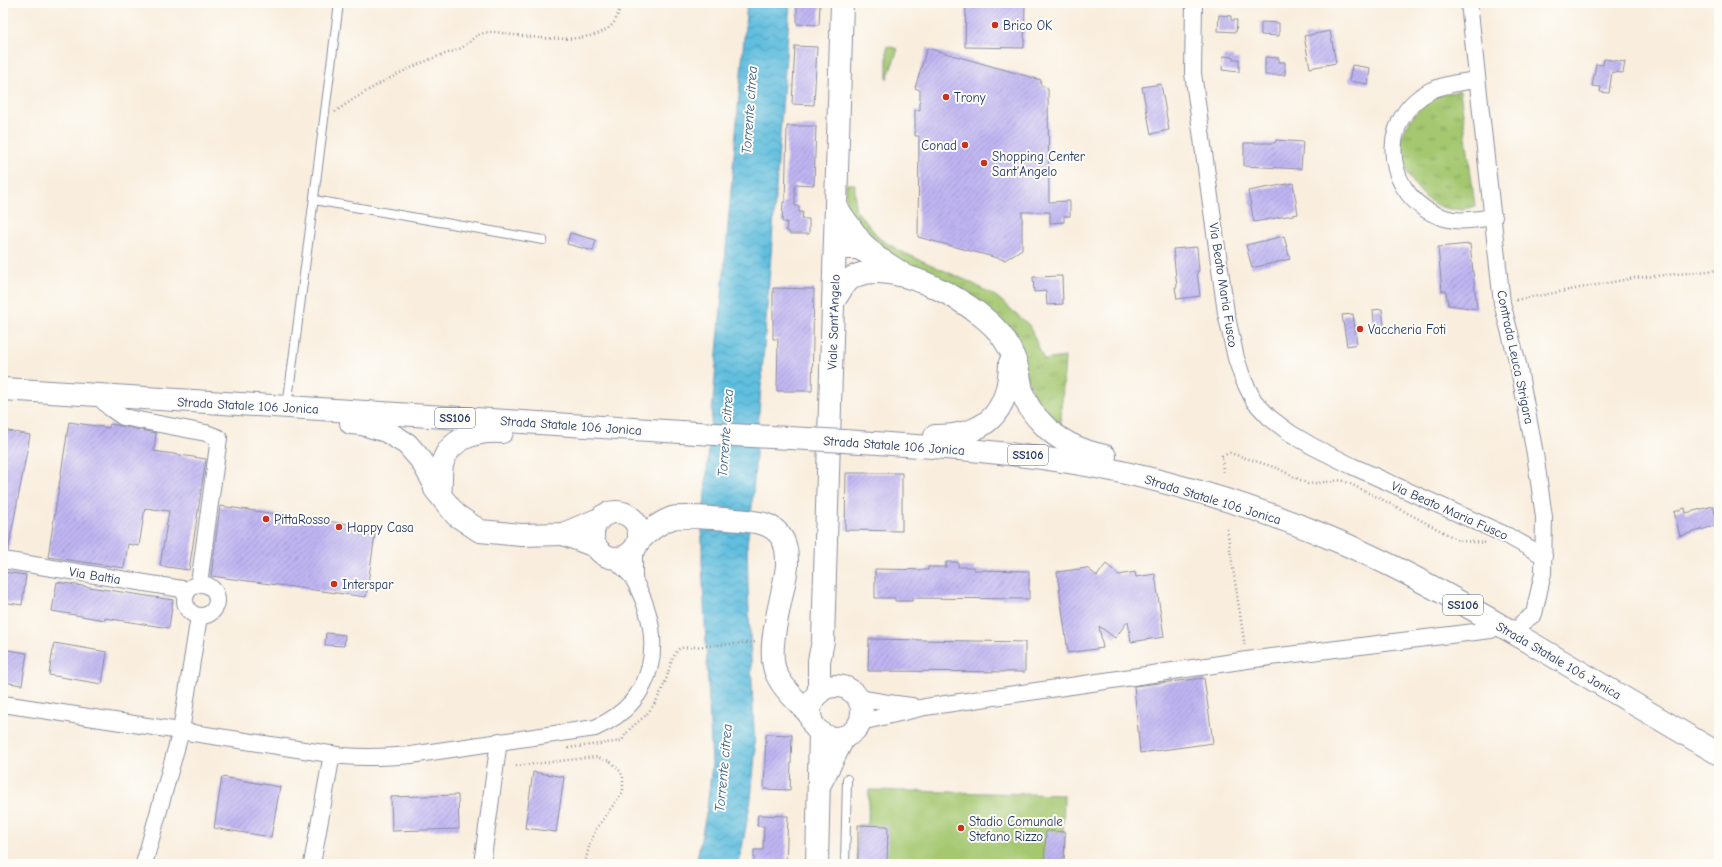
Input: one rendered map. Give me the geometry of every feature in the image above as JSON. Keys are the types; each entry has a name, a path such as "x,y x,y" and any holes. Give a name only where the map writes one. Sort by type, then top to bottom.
{"main road":[{"name":"Viale Sant'Angelo","path":"818,693 819,661 824,641 842,3"},
{"path":"836,207 881,268"},
{"path":"835,250 858,248 881,268 956,299 994,326 1004,340 1016,362 1024,398 1031,411 1042,424 1066,443 1082,450 1141,465 1192,490"},
{"path":"834,301 842,287 851,279 857,275 881,268"},
{"path":"852,442 881,436 955,435 976,429 991,418 1005,398 1010,378 1012,356"},
{"name":"Strada Statale 106 Jonica","path":"3,389 973,450 1050,458 1118,471 1192,490 1260,511 1347,545 1415,578 1719,754"},
{"path":"230,404 262,416 362,424 386,431 414,450 428,470 436,489 456,515 480,531 521,536 563,534 598,520 610,512 617,511 631,516 652,515 673,518 756,522 772,527 784,542 787,554 786,575 772,657 776,674 781,683 815,724 831,737 844,737 851,734 860,722 862,714 861,705 850,692 834,686 826,688 818,693 811,707 815,724 819,785 817,864"},
{"path":"440,493 442,466 448,454 452,448 464,438 477,433 487,431 601,437 624,429"},
{"path":"631,516 638,527 636,545"},
{"path":"563,534 595,546 606,556 621,558 654,527 673,518"},
{"path":"595,546 592,533 598,520"},
{"name":"Viale Sant'Angelo","path":"824,641 828,647 837,680 850,692"},
{"path":"781,683 818,693"},
{"path":"819,785 844,737"}],"street":[{"name":"Via Beato Maria Fusco","path":"1194,3 1193,73 1226,313 1236,358 1243,379 1254,401 1270,418 1290,433 1312,446 1352,466 1508,536 1544,556"},
{"name":"Contrada Leuca Strigara","path":"1469,3 1494,217 1502,302 1518,364 1535,454 1544,518 1543,573 1528,618"},
{"path":"1478,80 1453,84 1430,91 1411,105 1398,125 1393,148 1395,172 1406,193 1424,209 1446,219 1470,220 1494,217"},
{"path":"98,396 110,408 123,417 206,432 219,438 194,587 185,601 186,607 189,611 199,616 209,614 216,607 218,597 213,588 209,585 194,587"},
{"path":"634,579 636,545"},
{"path":"3,704 363,758 384,758 595,728 621,713 634,701 644,685 649,670 652,651 652,633 648,614 634,579 613,558"},
{"name":"Via Baltia","path":"3,560 194,587"},
{"path":"144,864 181,731 199,616"},
{"path":"860,722 925,707 1246,660 1491,630"},
{"path":"850,692 888,703 925,707"},
{"path":"482,864 499,741"},
{"path":"312,864 332,754"}],"lane":[{"path":"287,408 339,3"},
{"path":"314,200 543,240"},
{"path":"845,864 847,779"}],"path":[{"path":"324,120 367,91 431,58 460,49 476,35 492,31 513,35 557,38 589,36 611,26 618,15 621,3"},
{"path":"1502,302 1634,278 1719,270"},
{"path":"1223,472 1222,456 1230,453 1277,468 1308,484 1342,480 1460,541 1486,543 1508,536"},
{"path":"1228,529 1246,660"},
{"path":"701,645 759,642"},
{"path":"516,766 595,757 610,761 620,771 623,777 624,792 592,836 585,864"}],"green space":[{"path":"887,46 898,49 887,79"},
{"path":"1460,91 1475,206 1462,209 1443,208 1423,195 1410,177 1402,157 1402,138 1407,125 1415,114 1433,97"},
{"path":"846,184 855,184 855,209 880,239 900,251 970,282 997,297 1029,325 1044,360 1065,357 1060,432 1041,416 1019,354 891,261 846,209"},
{"name":"Stadio Comunale Stefano Rizzo","path":"869,790 1064,795 1064,864 857,864 858,825 868,825"}],"water":[{"name":"Torrente citrea","path":"747,3 790,3 752,506 747,544 755,756 751,799 739,864 696,864 707,809 712,764 702,563 702,529"}],"building":[{"path":"797,3 820,3 819,25 797,24"},
{"name":"Brico OK","path":"966,3 1025,3 1024,48 965,47"},
{"path":"1219,15 1231,16 1231,20 1237,20 1236,32 1218,31"},
{"path":"1261,22 1279,23 1279,36 1261,35"},
{"path":"1330,31 1336,63 1310,68 1304,36"},
{"path":"795,46 817,47 814,105 792,104"},
{"name":"Shopping Center Sant'Angelo","path":"927,48 1041,80 1040,84 1048,89 1049,202 1070,201 1070,216 1064,216 1064,222 1050,223 1050,212 1022,212 1022,249 1005,260 918,237 919,136 915,136 915,110 920,110 920,90 915,88"},
{"path":"1223,56 1239,59 1239,72 1222,70"},
{"path":"1265,57 1279,58 1279,62 1285,62 1285,75 1265,75"},
{"path":"1604,59 1625,62 1623,73 1612,72 1609,93 1600,92 1601,87 1592,86 1596,64 1603,65"},
{"path":"1352,65 1370,68 1368,84 1349,81"},
{"path":"1161,84 1169,130 1151,134 1142,87"},
{"path":"787,126 816,126 814,185 795,184 795,206 799,206 799,212 803,212 802,219 809,219 809,234 789,234 789,231 786,231 787,222 782,222 783,202 785,202"},
{"path":"1276,140 1303,142 1301,169 1244,166 1244,143 1275,143"},
{"path":"1293,183 1298,214 1254,222 1248,191"},
{"path":"570,233 596,240 593,251 567,244"},
{"path":"1284,236 1290,259 1252,268 1246,245"},
{"path":"1470,244 1477,309 1448,305 1446,291 1442,291 1438,247"},
{"path":"1197,247 1199,271 1197,271 1200,296 1177,299 1173,249"},
{"path":"1062,276 1063,304 1047,305 1046,291 1034,292 1033,277"},
{"path":"773,288 814,289 812,391 777,391 778,339 773,339"},
{"path":"1382,309 1385,332 1375,333 1373,310"},
{"path":"1353,314 1357,344 1347,346 1342,315"},
{"path":"69,422 109,428 110,424 156,433 154,451 206,459 189,570 160,566 169,511 145,508 139,546 128,544 124,568 48,557"},
{"path":"3,430 30,435 8,551 3,551"},
{"path":"846,473 902,473 902,531 845,530"},
{"path":"220,506 376,528 366,597 211,576"},
{"path":"1713,506 1718,525 1680,536 1674,512 1685,508 1686,513"},
{"path":"946,562 958,562 958,567 974,567 974,570 1029,571 1029,599 912,598 912,601 895,601 895,598 875,598 875,569 928,570 928,567 946,567"},
{"path":"1106,564 1119,575 1135,572 1136,577 1155,574 1164,637 1131,642 1128,621 1115,638 1099,626 1103,648 1068,653 1057,572 1087,568 1097,576"},
{"path":"3,572 26,575 22,605 3,602"},
{"path":"57,582 173,600 169,628 105,618 105,620 52,611"},
{"path":"326,633 345,635 344,646 325,645"},
{"path":"869,639 1025,642 1025,672 868,671"},
{"path":"54,643 107,652 102,684 49,675"},
{"path":"8,650 27,653 22,685 3,682 3,653 8,653"},
{"path":"1204,678 1213,743 1140,753 1134,686"},
{"path":"766,734 792,735 790,790 764,789"},
{"path":"533,772 564,777 556,832 525,828"},
{"path":"222,777 280,787 271,837 214,828"},
{"path":"458,795 459,829 392,831 391,797"},
{"path":"758,815 788,816 786,863 754,862 754,850 763,850 764,826 757,826"},
{"path":"858,825 888,826 887,864 858,864"},
{"path":"1046,831 1065,832 1064,864 1044,864"}],"place":[{"name":"Brico OK","path":"995,25"},
{"name":"Trony","path":"946,97"},
{"name":"Conad","path":"965,145"},
{"name":"Shopping Center Sant'Angelo","path":"984,163"},
{"name":"Vaccheria Foti","path":"1360,329"},
{"name":"PittaRosso","path":"266,519"},
{"name":"Happy Casa","path":"339,527"},
{"name":"Interspar","path":"334,584"},
{"name":"Stadio Comunale Stefano Rizzo","path":"961,828"}]}
